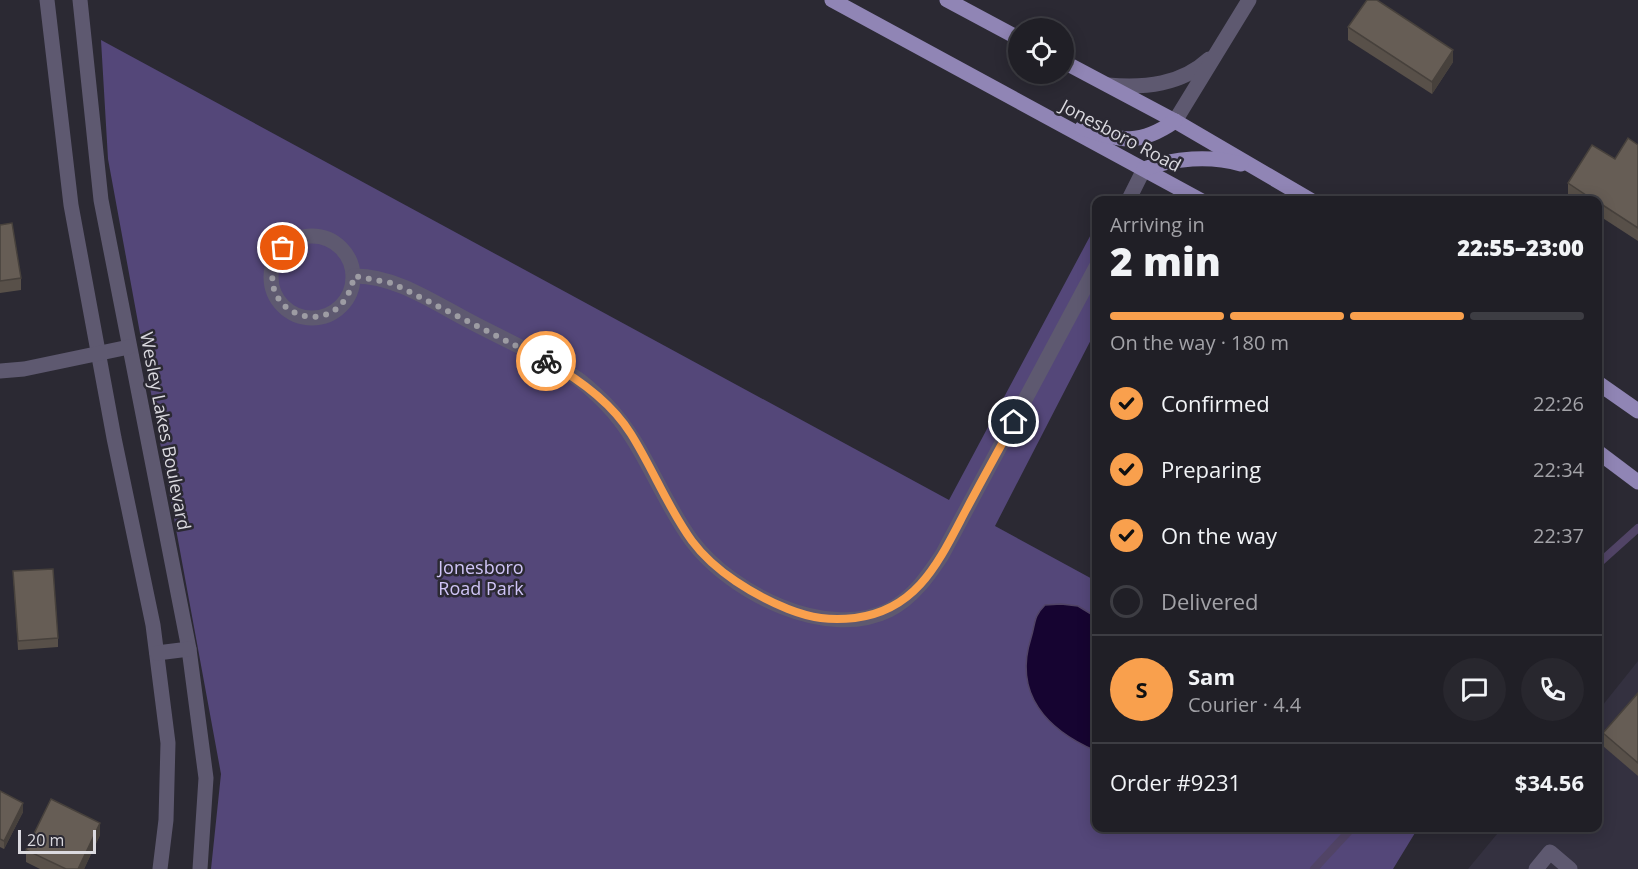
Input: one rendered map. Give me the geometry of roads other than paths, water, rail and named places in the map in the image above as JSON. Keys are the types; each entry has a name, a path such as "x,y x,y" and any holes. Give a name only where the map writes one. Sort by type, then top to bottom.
{"main road":[{"name":"Jonesboro Road","path":"832,0 1193,196"},
{"path":"947,0 1008,33"},
{"name":"Jonesboro Road","path":"1074,67 1175,121 1304,196"},
{"path":"1051,119 1117,139 1137,139 1156,134 1175,121"},
{"path":"1144,169 1169,162 1207,159 1232,162 1258,169"},
{"path":"1602,386 1638,411"},
{"path":"1602,455 1638,482"}],"street":[{"path":"47,0 71,206 157,653 168,743 166,820 160,869"},
{"name":"Wesley Lakes Boulevard","path":"80,0 101,200 189,649 206,778 200,869"},
{"path":"1175,121 1249,0"},
{"path":"1107,85 1154,86 1192,72 1218,50"},
{"path":"1130,196 1144,169"},
{"path":"307,236 321,237 334,242 344,250 351,262 354,276 352,289 341,305 324,316 311,318 298,315 277,298 272,273 275,260 288,244 307,236"},
{"path":"354,276 392,283 577,378 606,403 630,432 678,519 693,542 710,561 741,584 775,603 807,617 833,620 888,611 910,596 927,577 942,555 1092,274"},
{"path":"0,371 24,369 129,347"},
{"path":"157,653 189,649"},
{"path":"1536,869 1550,852 1570,869"}],"waterway":[{"path":"1602,560 1638,528"},
{"path":"1314,869 1348,832"}],"park label":[{"name":"Jonesboro Road Park","path":"481,577"}]}
